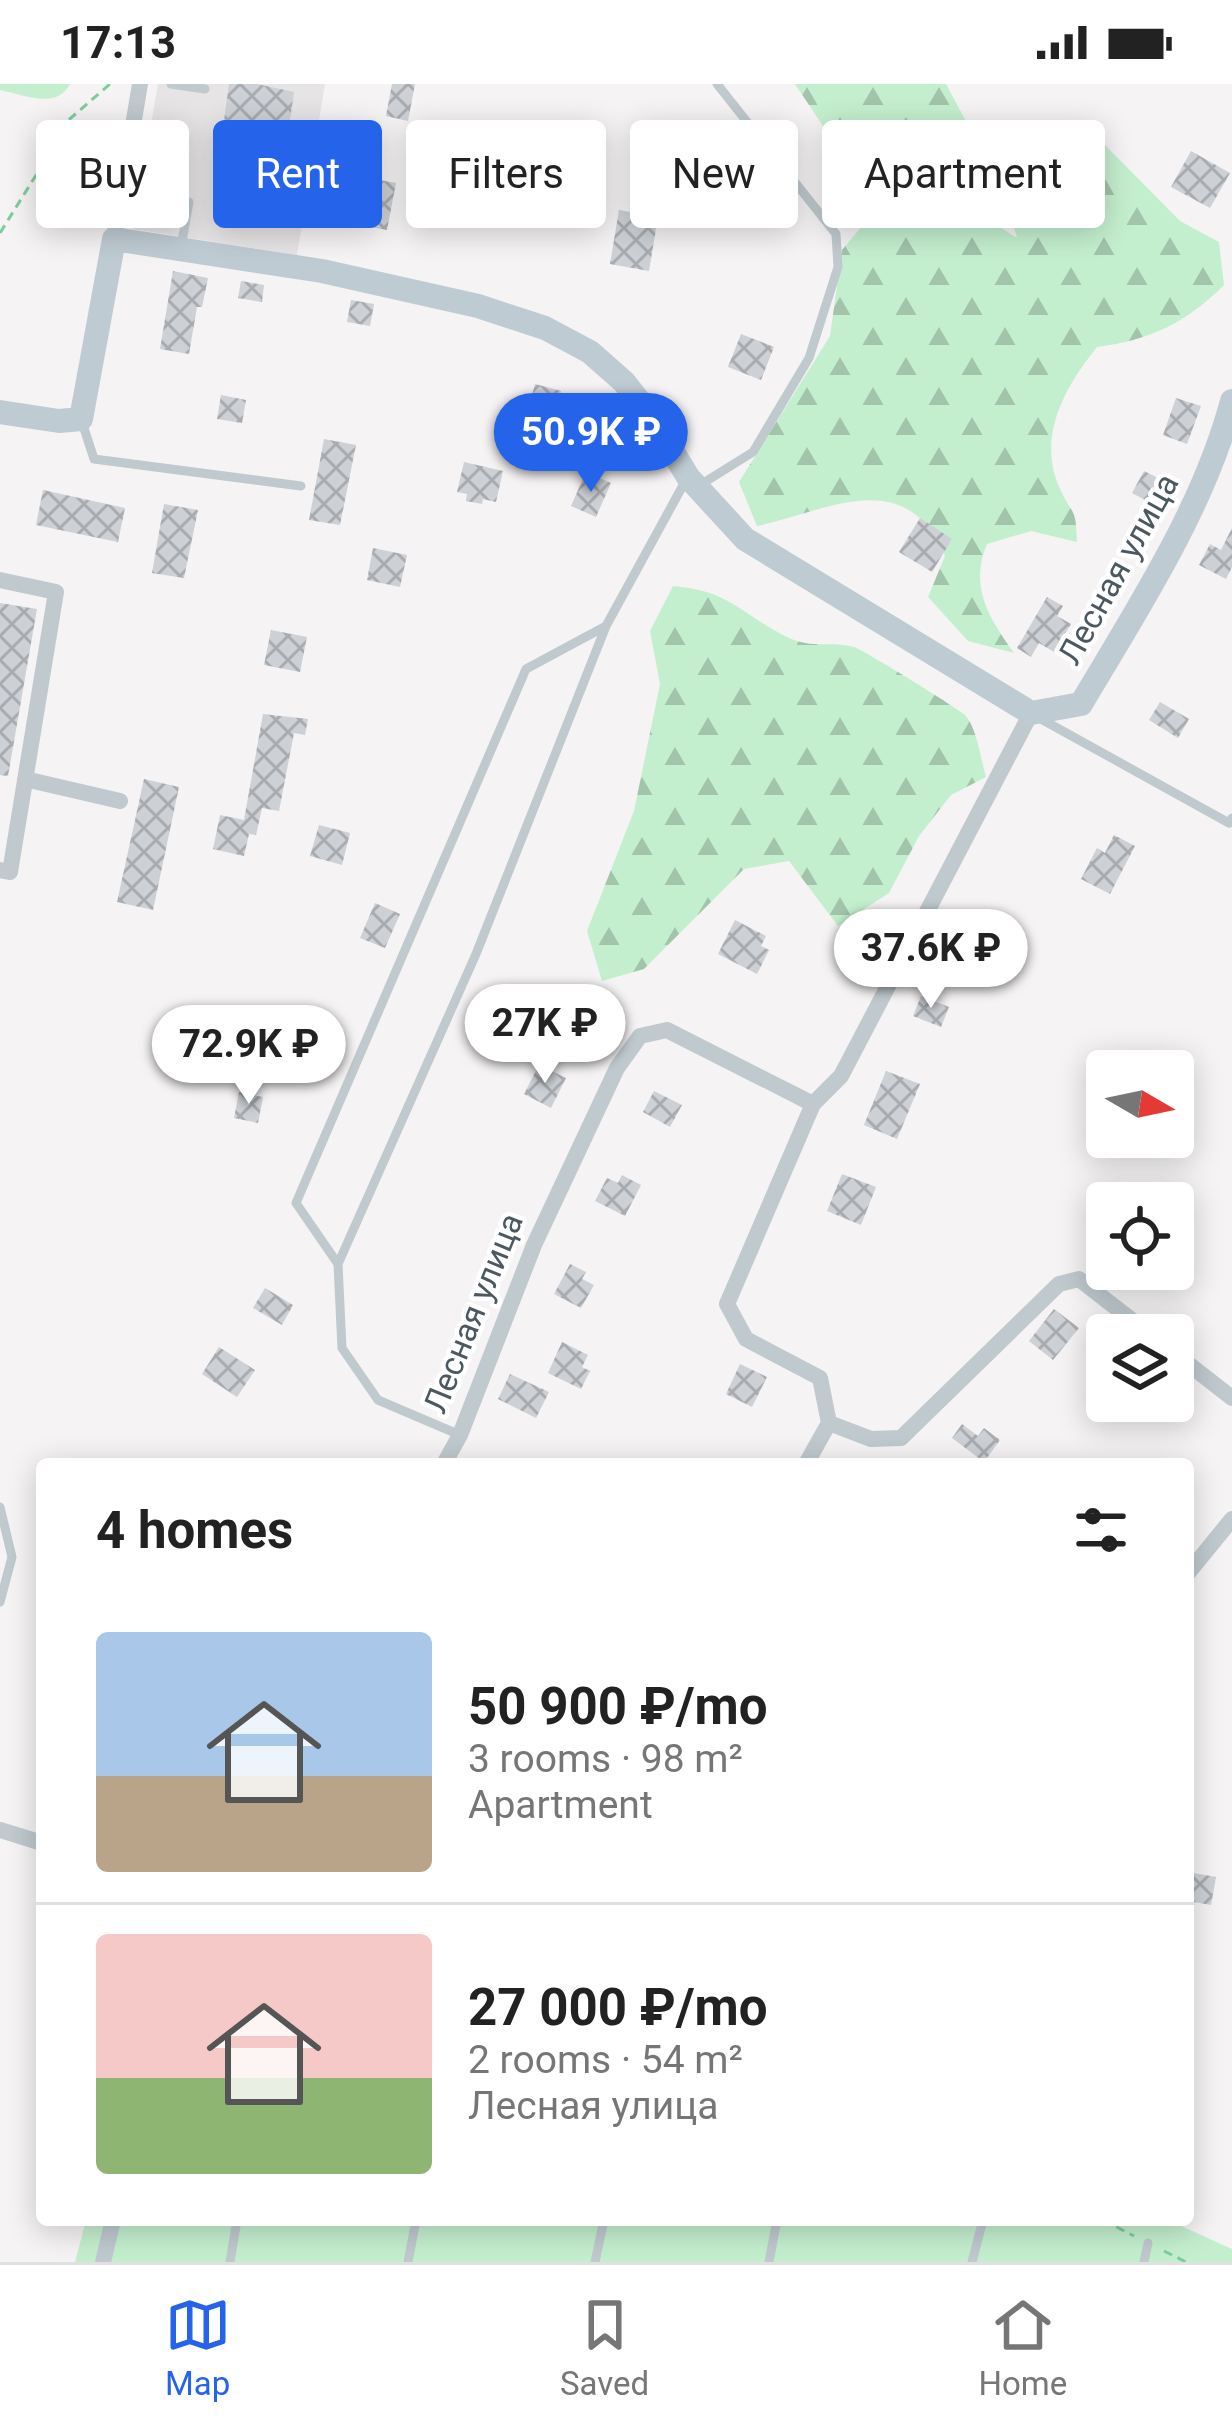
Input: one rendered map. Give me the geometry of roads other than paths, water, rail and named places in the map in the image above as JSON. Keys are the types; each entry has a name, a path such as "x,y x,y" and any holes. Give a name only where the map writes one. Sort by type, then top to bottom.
{"street":[{"path":"0,412 59,422 82,419 140,84"},
{"path":"114,238 345,276 478,305 545,328 590,352 624,382 693,482 746,539 1030,713 842,1076 813,1104 727,1304 746,1340 820,1378 829,1423 809,1458"},
{"name":"Лесная улица","path":"1030,713 1081,704 1141,604 1218,452 1232,401"},
{"path":"0,580 56,592 10,872 0,870"},
{"path":"26,779 120,801"},
{"name":"Лесная улица","path":"447,1458 534,1245 617,1068 640,1036 667,1030 813,1104"},
{"path":"829,1423 871,1438 902,1438 1059,1284 1079,1279 1124,1314"},
{"path":"1194,1368 1232,1398"},
{"path":"1194,1566 1232,1519"},
{"path":"0,1830 36,1842"},
{"path":"103,2262 112,2226"}],"lane":[{"path":"171,84 205,89"},
{"path":"460,1435 378,1400 342,1348 338,1264 476,954 606,626 693,482 753,452 809,358 838,267 836,234 717,84"},
{"path":"181,248 184,228"},
{"path":"82,419 94,459 301,486"},
{"path":"338,1264 296,1203 526,669 606,626"},
{"path":"1030,713 1231,822"},
{"path":"0,1507 12,1557 0,1602"},
{"path":"230,2262 236,2226"},
{"path":"408,2262 415,2226"},
{"path":"595,2262 603,2226"},
{"path":"770,2262 776,2226"},
{"path":"972,2262 981,2226"},
{"path":"1144,2262 1148,2243"}]}
